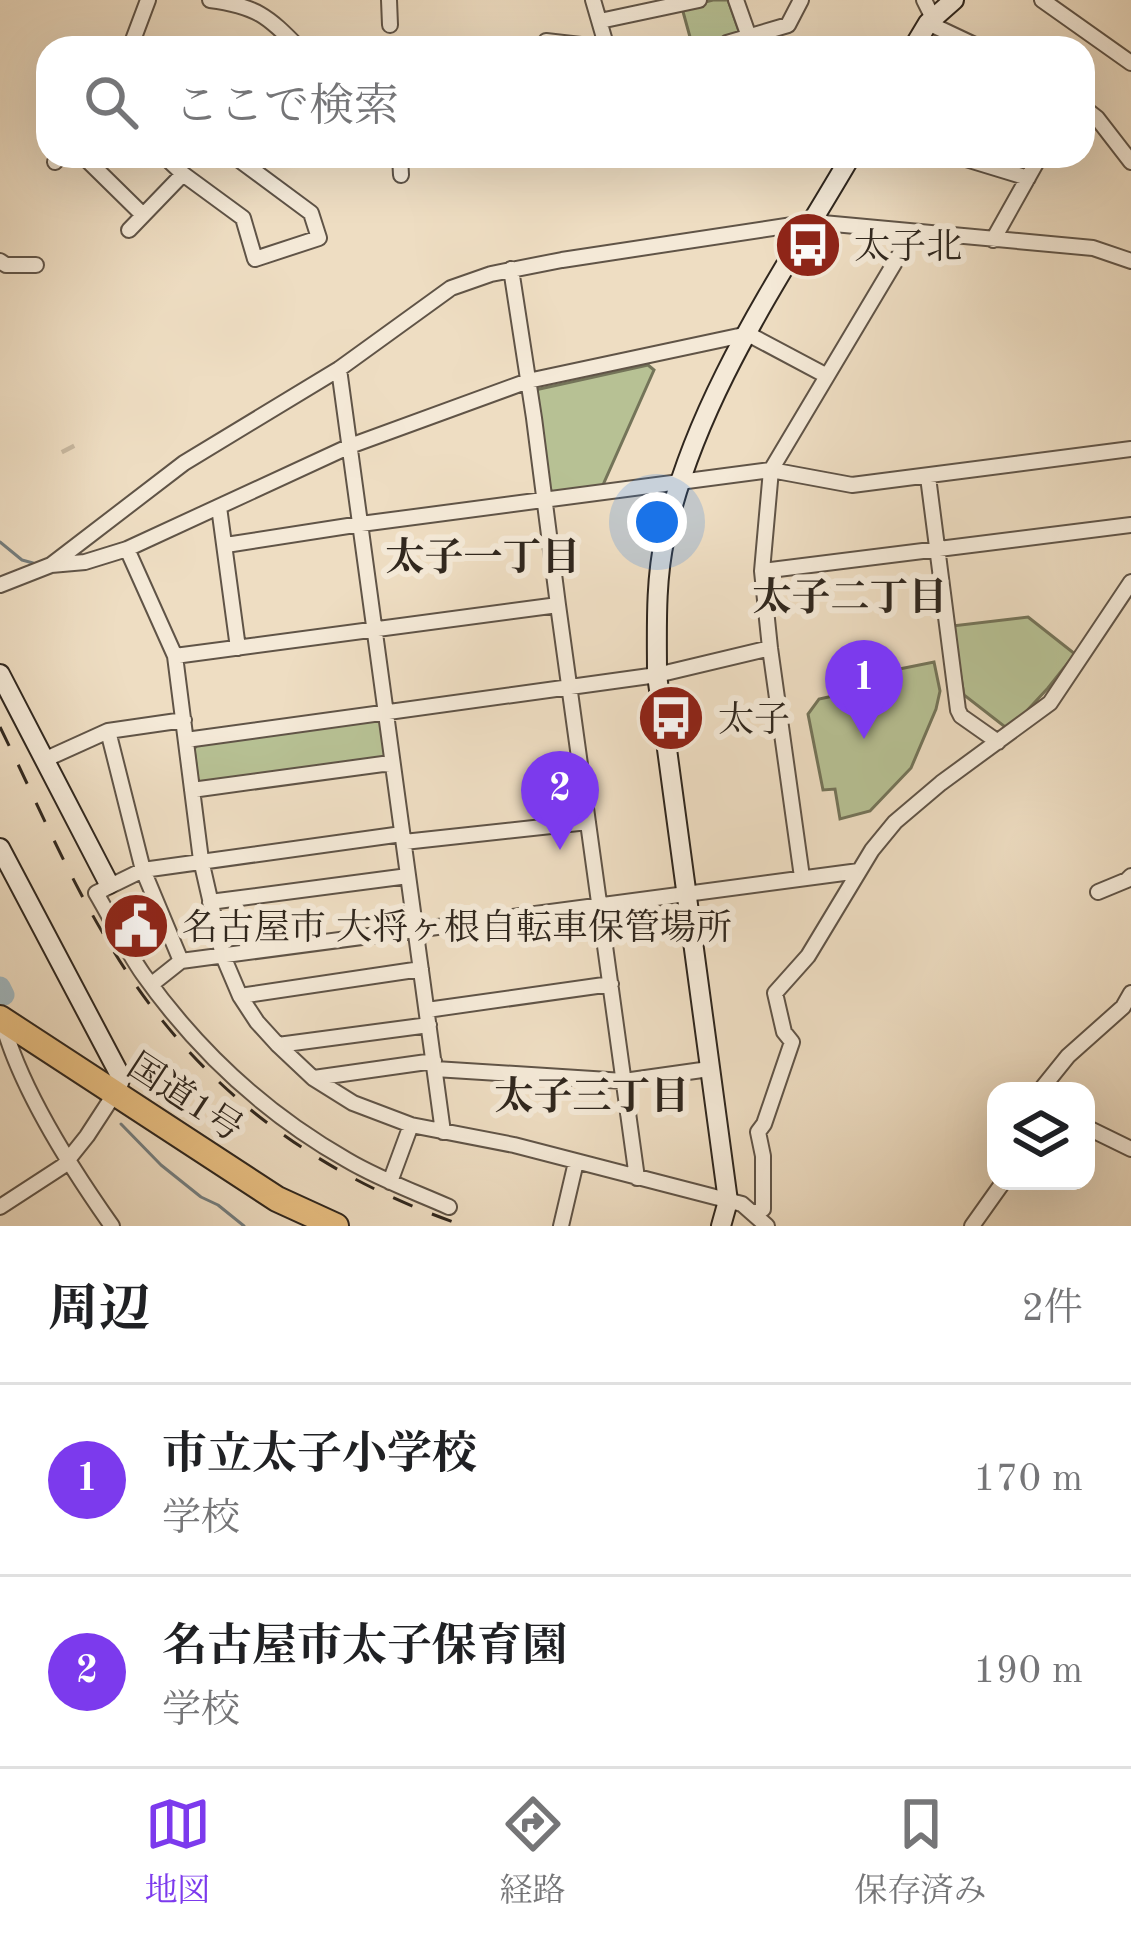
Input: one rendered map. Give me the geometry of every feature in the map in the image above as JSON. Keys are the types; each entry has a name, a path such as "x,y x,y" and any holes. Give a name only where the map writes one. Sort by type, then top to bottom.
{"highway":[{"name":"国道1号","path":"1,1018 277,1199 336,1226"}],"street":[{"path":"134,36 148,0"},
{"path":"210,0 239,4 270,19 287,36"},
{"path":"389,0 390,25"},
{"path":"593,0 604,36"},
{"path":"600,21 699,0"},
{"path":"736,0 749,36"},
{"path":"764,36 788,25 801,0"},
{"path":"954,0 928,14 962,36"},
{"path":"1042,0 1093,36"},
{"path":"1095,38 1131,63"},
{"path":"1095,116 1131,162"},
{"path":"95,168 143,214"},
{"path":"177,168 243,218 255,259 319,238 311,213 250,168"},
{"path":"401,168 401,175"},
{"path":"721,1226 728,1201 658,675 656,610 664,540 680,482 716,394 844,168"},
{"path":"995,168 1028,178"},
{"path":"993,240 1033,168"},
{"path":"129,230 183,174"},
{"path":"0,585 51,565 184,463 339,369 452,288 511,269 812,222 1093,248 1131,261"},
{"path":"802,878 762,571 771,470 913,232"},
{"path":"0,261 6,266 36,266"},
{"path":"511,269 637,1178"},
{"path":"51,565 85,562 127,549 350,446 528,381 748,334 827,376"},
{"path":"339,369 443,1132"},
{"path":"226,545 771,470 852,484 1131,449"},
{"path":"928,477 958,710 998,742"},
{"path":"220,507 238,648"},
{"path":"762,571 1131,525"},
{"path":"127,549 175,656 200,860 223,956 240,996 278,1045 313,1078 353,1103 411,1125 514,1145 742,1204 767,1226"},
{"path":"754,1213 763,1208 758,1132 792,1042 784,1032 775,993 808,956 895,822 1050,704 1131,583"},
{"path":"175,656 557,605"},
{"path":"186,740 658,675 770,648"},
{"path":"0,674 109,884"},
{"path":"44,760 108,730 184,720"},
{"path":"108,730 143,870 181,961"},
{"path":"192,790 393,765"},
{"path":"448,1207 351,1163 263,1103 196,1042 152,984 96,893 143,870 200,860 588,822"},
{"path":"0,848 121,1077 101,1116 68,1160 0,1207"},
{"path":"152,984 181,961 859,871"},
{"path":"210,902 408,876"},
{"path":"1098,892 1131,876"},
{"path":"240,996 421,969"},
{"path":"278,1045 611,984"},
{"path":"1047,1082 1131,993"},
{"path":"1,1018 14,1058 68,1160 112,1226"},
{"path":"313,1078 434,1065 624,1081 709,1069"},
{"path":"391,1182 411,1125"},
{"path":"1095,1131 1131,1149"},
{"path":"561,1226 576,1162"},
{"path":"972,1226 998,1190"}],"green space":[{"path":"728,0 740,34 690,36 682,8"},
{"path":"648,365 654,370 602,487 547,493 535,390"},
{"path":"1028,617 1075,654 1009,730 964,695 952,626"},
{"path":"934,662 940,691 911,768 870,811 840,819 835,789 823,790 808,714 819,699 833,696 830,683"},
{"path":"378,720 383,724 388,754 384,760 203,785 198,781 197,745"}],"waterway":[{"path":"0,542 33,563"},
{"path":"0,987 4,995"},
{"path":"121,1124 161,1165 244,1226"}],"tunnel":[{"path":"67,447 69,451"}],"railway":[{"path":"0,727 92,914 140,991 176,1037 259,1117 306,1150 409,1205 465,1226"}],"place":[{"name":"太子北","path":"808,245"},
{"name":"太子","path":"671,718"},
{"name":"市立太子小学校","path":"864,739"},
{"name":"名古屋市太子保育園","path":"560,850"},
{"name":"名古屋市 大将ヶ根自転車保管場所","path":"136,926"}],"district":[{"name":"太子一丁目","path":"483,556"},
{"name":"太子二丁目","path":"850,596"},
{"name":"太子三丁目","path":"592,1095"}]}
